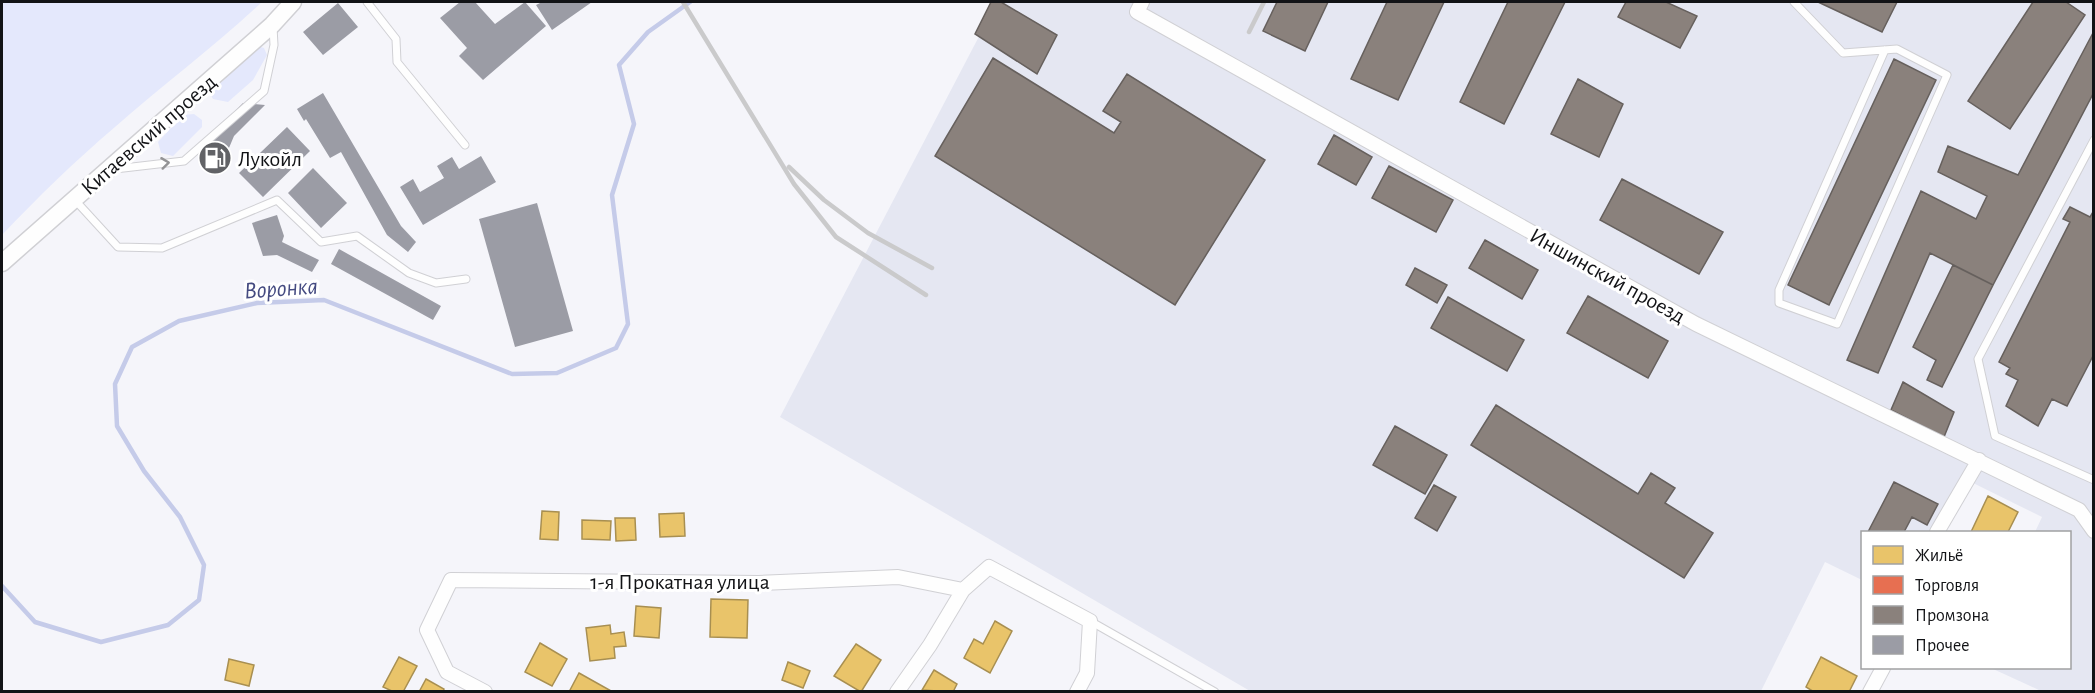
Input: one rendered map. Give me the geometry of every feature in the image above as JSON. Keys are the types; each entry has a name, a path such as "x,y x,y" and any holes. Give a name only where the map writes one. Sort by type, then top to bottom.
{"street":[{"name":"Китаевский проезд","path":"2,263 272,25 293,2"},
{"name":"Иншинский проезд","path":"1142,2 1137,12 1696,324 2079,510 2094,531"},
{"path":"1938,531 1979,460"},
{"path":"897,692 930,645 963,590 989,567 1090,621 1087,674 1077,692"},
{"name":"1-я Прокатная улица","path":"484,692 447,672 427,630 451,579 759,583 898,577 963,590"},
{"path":"1870,692 1882,669"}],"lane":[{"path":"367,2 396,39 397,62 465,145"},
{"path":"1794,2 1843,52 1897,49 1947,75 1837,324 1779,303 1779,290 1884,50"},
{"path":"107,171 184,161 264,91 274,45 272,25"},
{"path":"2094,140 1978,359 1995,436 2094,480"},
{"path":"74,199 118,247 162,248 277,200 321,242 357,236 409,273 436,283 466,279"},
{"path":"1090,621 1215,692"}],"shaded area":[{"path":"2,2 262,2 86,153 2,235"},
{"path":"997,2 2093,2 2093,691 2041,691 1993,669 2071,669 2071,531 2035,531 2042,517 1969,481 1944,531 1861,531 1861,580 1825,562 1761,691 1250,691 780,417"},
{"path":"257,46 264,48 267,55 253,80 228,102 213,99 210,94"},
{"path":"194,114 202,120 202,127 173,156 161,153 158,142 183,115"}],"building: Жильё":[{"path":"1988,496 2018,512 2008,531 1971,531"},
{"path":"542,511 559,512 558,540 540,539"},
{"path":"684,513 685,536 660,537 659,514"},
{"path":"615,518 635,518 636,540 616,541"},
{"path":"582,520 611,521 610,540 582,539"},
{"path":"711,599 748,600 747,638 710,637"},
{"path":"636,606 661,608 659,638 634,636"},
{"path":"995,621 1012,631 990,673 964,658 974,639 983,644"},
{"path":"610,625 611,634 624,632 626,646 614,647 615,658 590,661 586,628"},
{"path":"540,643 567,659 552,686 525,672"},
{"path":"856,644 881,660 861,692 834,676"},
{"path":"399,657 417,666 403,692 394,692 383,687"},
{"path":"1821,657 1857,676 1849,692 1814,692 1806,687"},
{"path":"229,659 254,665 249,686 225,680"},
{"path":"788,662 810,671 803,688 782,680"},
{"path":"934,670 957,684 953,692 922,690"},
{"path":"579,673 613,692 569,692"},
{"path":"426,679 444,689 443,692 419,692"}],"building: Торговля":[{"path":"204,154 226,155 225,169 203,168"}],"building: Промзона":[{"path":"991,2 1001,2 1057,35 1037,74 975,34"},
{"path":"1277,2 1328,2 1305,51 1263,31"},
{"path":"1387,2 1444,2 1398,100 1351,79"},
{"path":"1508,2 1565,2 1504,124 1460,102"},
{"path":"1626,2 1666,2 1697,16 1680,48 1618,17"},
{"path":"1818,2 1897,2 1882,32"},
{"path":"2033,2 2066,2 2085,15 2010,129 1968,101"},
{"path":"2094,31 2094,92 1993,285 1930,253 1878,373 1847,360 1921,191 1976,219 1987,196 1938,172 1948,146 2018,175"},
{"path":"993,58 1114,133 1121,122 1103,111 1127,74 1265,160 1175,305 935,156"},
{"path":"1894,59 1936,80 1829,305 1788,285"},
{"path":"1578,79 1623,104 1599,157 1551,134"},
{"path":"1334,135 1372,157 1356,185 1318,164"},
{"path":"1389,166 1453,200 1436,232 1372,198"},
{"path":"1622,179 1723,232 1699,274 1600,220"},
{"path":"2070,207 2090,217 2094,210 2094,354 2067,406 2052,399 2038,426 2006,406 2018,380 2006,374 2010,368 1999,362 2070,222 2063,219"},
{"path":"1485,240 1538,270 1522,299 1469,268"},
{"path":"1953,265 1993,285 1942,387 1927,380 1936,360 1913,347"},
{"path":"1415,268 1447,285 1437,303 1406,285"},
{"path":"1588,296 1668,341 1648,378 1567,333"},
{"path":"1448,297 1524,340 1507,371 1431,328"},
{"path":"1903,382 1954,412 1944,437 1891,410"},
{"path":"1496,405 1638,494 1651,473 1675,488 1665,503 1713,533 1684,578 1471,445"},
{"path":"1395,426 1447,455 1425,494 1373,465"},
{"path":"1894,482 1938,504 1927,525 1912,517 1905,531 1869,531"},
{"path":"1434,485 1456,497 1437,531 1415,518"}],"building: Прочее":[{"path":"460,2 475,2 495,24 525,2 546,26 483,80 459,56 467,48 440,18"},
{"path":"542,2 592,2 552,30 536,5"},
{"path":"338,3 358,27 323,55 303,32"},
{"path":"323,93 401,226 416,242 408,252 387,235 341,152 330,158 306,119 304,121 297,109"},
{"path":"243,103 265,105 234,136 226,155 204,154 212,134"},
{"path":"287,127 310,151 263,197 239,173"},
{"path":"481,156 496,182 423,225 400,187 413,179 420,192 444,178 437,166 452,157 459,169"},
{"path":"313,168 347,203 321,228 288,193"},
{"path":"537,203 573,331 515,347 479,219"},
{"path":"277,215 284,236 282,242 319,260 312,272 277,255 263,256 252,223"},
{"path":"339,249 441,306 433,320 331,264"}],"waterway":[{"name":"Воронка","path":"2,586 35,622 101,642 168,625 199,600 204,565 180,517 144,471 117,426 115,384 132,347 179,321 257,303 324,300 512,374 557,373 616,348 628,324 612,195 634,124 619,65 648,32 690,2"}],"railway":[{"path":"683,2 794,184 836,237 926,295"},
{"path":"1249,32 1264,2"},
{"path":"789,167 824,200 868,233 932,268"}],"place":[{"name":"Лукойл","path":"215,158"}]}
